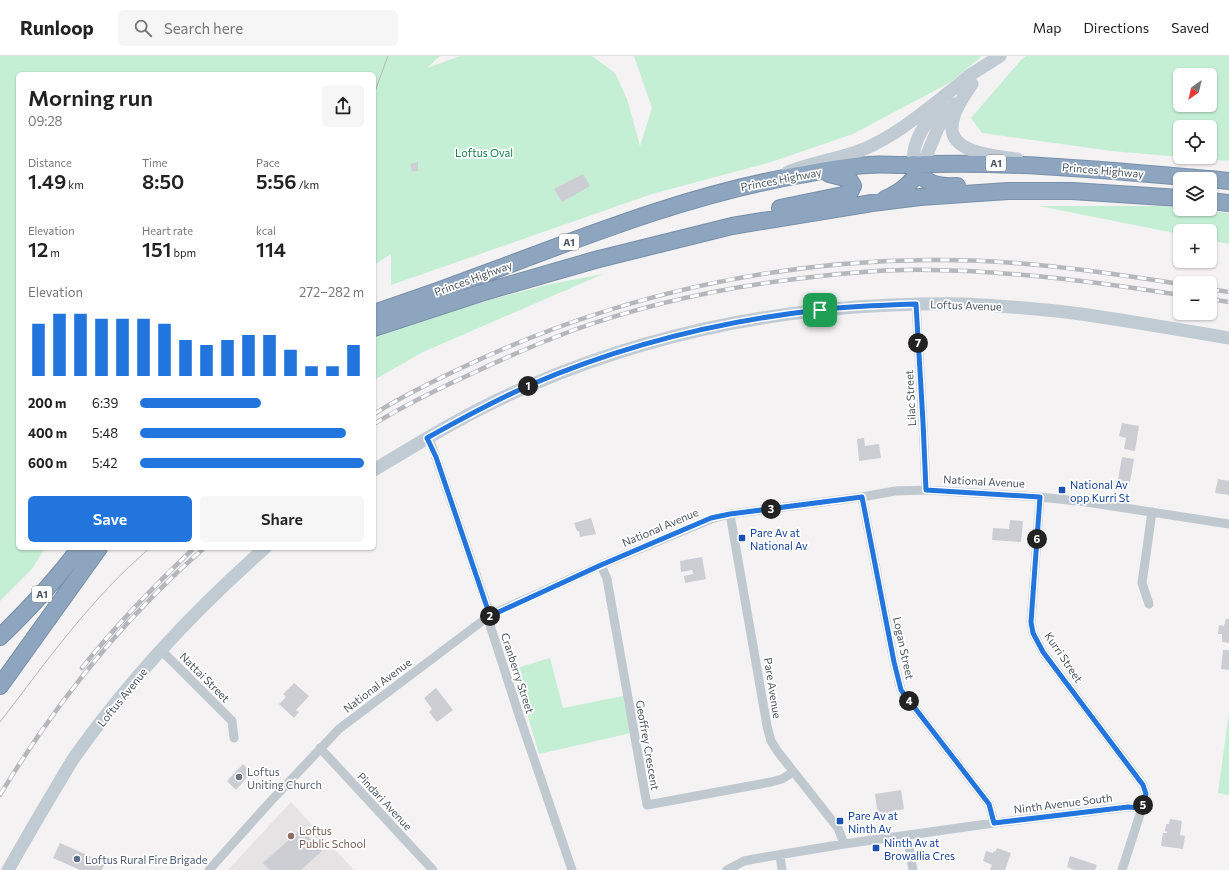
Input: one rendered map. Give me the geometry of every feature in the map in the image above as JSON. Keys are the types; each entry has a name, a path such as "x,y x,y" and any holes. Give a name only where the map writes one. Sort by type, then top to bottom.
{"highway":[{"name":"Princes Highway","path":"376,312 496,270 578,238 659,210 768,180 868,165 918,166 991,163 1069,166 1173,176"},
{"path":"918,166 927,181 938,185 977,185 1035,190"},
{"path":"872,203 891,197 912,181 918,166"},
{"path":"732,226 775,209 846,194 852,190 851,180 817,172"},
{"name":"Princes Highway","path":"1217,180 1229,181"},
{"name":"Princes Highway","path":"376,327 484,292 595,260 732,226 872,203 920,197 1035,190 1173,198"},
{"path":"1217,202 1229,203"},
{"name":"A1","path":"0,638 54,580 78,550"},
{"name":"A1","path":"0,686 98,550"}],"street":[{"path":"957,86 936,109 921,132 914,149 913,159 918,166 934,135 954,104 996,59"},
{"path":"768,180 797,168 847,155 873,145 905,126 970,75 996,59"},
{"path":"972,84 960,104 952,123 953,135 960,144 980,152 1069,166"},
{"name":"Lilac Street","path":"916,304 926,490"},
{"name":"Loftus Avenue","path":"376,469 477,410 530,385 573,368 672,336 785,314 863,306 961,304 1051,310 1229,338"},
{"name":"Cranberry Street","path":"427,438 436,457 490,616 490,625 518,714 572,870"},
{"name":"National Avenue","path":"209,870 339,729 490,616 601,565 711,518 895,491 926,490 1040,497 1086,502 1229,524"},
{"name":"Logan Street","path":"862,497 894,662 901,690 989,804 994,823"},
{"name":"Kurri Street","path":"1040,497 1031,622 1033,633 1043,652 1143,785 1146,794 1122,870"},
{"path":"1149,604 1142,582 1152,512"},
{"name":"Pare Avenue","path":"730,514 767,726 772,740 794,772 838,828 844,844"},
{"name":"Loftus Avenue","path":"8,870 32,826 75,756 126,689 178,631 224,585 263,550"},
{"name":"Geoffrey Crescent","path":"601,565 606,579 647,805 771,782 782,779 794,772"},
{"name":"Nattai Street","path":"161,650 235,720 234,738"},
{"name":"Pindari Avenue","path":"320,748 433,870"},
{"name":"Ninth Avenue South","path":"727,870 754,859 844,844 994,823 1128,807 1142,808"},
{"path":"908,836 913,870"},
{"path":"780,855 782,870"}],"shaded area":[{"name":"Loftus Public School","path":"291,802 354,870 228,870"}],"green space":[{"name":"Loftus Oval","path":"0,56 440,56 427,68 460,56 592,56 615,73 627,99 640,146 652,108 634,56 982,56 951,82 853,134 771,162 652,194 391,285 391,254 376,264 376,72 16,72 16,550 44,550 32,569 0,601"},
{"path":"1026,56 1229,56 1229,161 1217,160 1217,120 1173,120 1173,156 1112,151 982,133 971,118"},
{"path":"1039,206 1160,206 1173,207 1173,216 1217,216 1217,212 1229,213 1229,244 1217,241 1217,224 1173,224 1173,233"},
{"path":"603,274 423,352 376,379 376,337 433,315 551,284"},
{"path":"550,658 563,708 623,696 631,733 539,754 514,669"},
{"path":"1229,712 1229,795 1218,793"}],"building":[{"path":"418,162 418,171 412,171 410,164"},
{"path":"583,174 590,186 562,202 554,189"},
{"path":"1122,423 1139,426 1135,451 1124,449 1126,438 1119,436"},
{"path":"864,438 865,446 879,444 881,458 859,461 857,439"},
{"path":"1122,457 1134,459 1130,482 1118,480"},
{"path":"1218,479 1229,481 1229,495 1215,493"},
{"path":"591,518 596,534 580,537 579,531 577,531 574,523"},
{"path":"1010,520 1023,521 1021,542 992,540 993,528 1009,529"},
{"path":"702,557 706,579 685,583 684,576 693,574 692,570 681,572 680,561"},
{"path":"1226,619 1229,619 1229,643 1222,642 1222,634 1218,634 1219,625 1224,626"},
{"path":"1223,650 1229,650 1229,670 1221,669"},
{"path":"294,683 309,696 296,710 299,712 294,718 279,704 286,697 283,694"},
{"path":"436,688 453,710 437,722 429,712 432,709 424,698"},
{"name":"Loftus Uniting Church","path":"243,764 252,772 236,790 227,781"},
{"path":"901,790 904,809 888,812 888,814 878,816 875,794"},
{"path":"1170,819 1182,821 1180,835 1185,836 1183,849 1161,846 1163,833 1167,833 1165,831 1166,824 1169,824"},
{"path":"301,829 322,851 301,870 270,870 263,863"},
{"path":"60,843 105,863 102,870 80,870 53,858"},
{"path":"997,848 1011,853 1005,870 990,870 992,865 983,861 986,851 993,853"},
{"path":"1070,856 1097,865 1095,870 1075,870 1067,867"}],"tram line":[{"path":"376,89 388,56"},
{"path":"0,722 70,631 108,588 148,550"}],"railway":[{"path":"376,413 436,380 474,362 528,339 584,318 640,301 754,275 813,267 871,262 961,260 1055,267 1173,283"},
{"path":"376,423 446,385 533,346 571,331 632,311 663,303 757,284 862,272 930,270 993,272 1055,278 1173,294"},
{"path":"1217,290 1229,292"},
{"path":"1217,300 1229,302"},
{"path":"82,668 108,636 192,550"},
{"path":"0,795 44,728 92,664 118,633 174,575 202,550"}],"place":[{"name":"National Av opp Kurri St","path":"1062,490"},
{"name":"Pare Av at National Av","path":"742,538"},
{"name":"Loftus Uniting Church","path":"239,777"},
{"name":"Pare Av at Ninth Av","path":"840,821"},
{"name":"Loftus Public School","path":"291,836"},
{"name":"Ninth Av at Browallia Cres","path":"876,848"},
{"name":"Loftus Rural Fire Brigade","path":"77,859"}],"route":[{"path":"916,304 926,490 1040,497 1031,622 1033,633 1043,652 1143,785 1146,794 1142,808 1128,807 994,823 989,804 901,690 894,662 862,497 730,514 711,518 601,565 490,616 436,457 427,438 477,410 530,385 573,368 626,350 672,336 738,322 820,310 863,306 916,304"}]}
